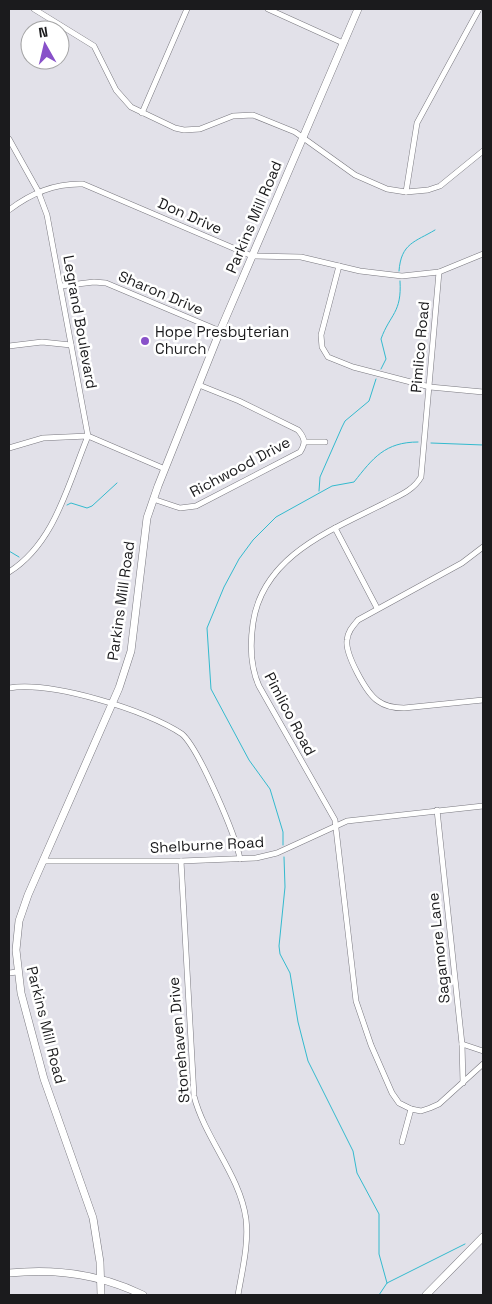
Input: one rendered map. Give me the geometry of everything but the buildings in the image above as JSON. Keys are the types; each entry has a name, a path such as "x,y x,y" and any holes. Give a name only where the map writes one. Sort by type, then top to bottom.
{"street":[{"path":"34,9 94,46 120,95 142,113 165,124 184,130 200,129 232,116 253,115 296,132 356,175 386,189 406,192 428,190 440,186 483,151"},
{"path":"142,113 187,9"},
{"path":"268,9 343,43"},
{"name":"Parkins Mill Road","path":"100,1295 101,1278 94,1218 44,1080 17,972 16,950 20,921 43,861 113,702 130,650 143,542 153,499 220,332 358,9"},
{"path":"406,192 418,123 479,9"},
{"name":"Legrand Boulevard","path":"9,139 38,191 50,229 88,436"},
{"name":"Don Drive","path":"9,210 38,191 70,184 94,187 252,256 302,256 338,266 388,275 439,272 483,254"},
{"path":"338,266 321,335 324,352 335,361 430,387 483,392"},
{"name":"Pimlico Road","path":"411,1109 400,1103 392,1093 360,1015 352,973 336,826 333,816 259,686 253,670 251,652 254,616 268,583 288,558 302,546 409,490 418,482 423,468 439,272"},
{"name":"Sharon Drive","path":"61,286 94,282 106,283 220,332"},
{"path":"9,346 35,342 71,345"},
{"name":"Richwood Drive","path":"199,385 280,420 298,430 305,442"},
{"path":"9,572 25,560 46,535 88,436"},
{"path":"9,448 43,438 88,436 165,469"},
{"name":"Richwood Drive","path":"305,442 325,442"},
{"name":"Richwood Drive","path":"153,499 180,508 196,506 300,452 305,442"},
{"path":"335,528 377,608"},
{"path":"483,547 462,563 377,608 353,625 347,640 351,660 372,697 394,708 483,700"},
{"path":"9,688 24,686 113,702 177,730 190,742 237,844 240,859"},
{"name":"Shelburne Road","path":"43,861 240,859 278,853 347,821 483,806"},
{"name":"Sagamore Lane","path":"437,810 462,1044 462,1084"},
{"name":"Stonehaven Drive","path":"181,861 194,1096 201,1119 239,1196 246,1219 246,1241 238,1295"},
{"path":"9,973 17,972"},
{"path":"462,1044 483,1051"},
{"path":"402,1142 411,1109 421,1111 430,1108 462,1084 483,1064"},
{"path":"426,1295 483,1237"},
{"path":"9,1273 55,1270 101,1278 143,1295"}],"waterway":[{"path":"399,271 403,254 410,244 435,230"},
{"path":"381,369 386,359 381,339 397,307 400,281"},
{"path":"319,491 320,477 345,421 369,401 376,379"},
{"path":"283,845 283,832 270,789 249,760 211,689 207,628 224,587 239,559 253,540 276,517 332,486 354,482 367,466 388,448 418,442"},
{"path":"431,443 483,445"},
{"path":"67,505 71,503 87,508 92,506 117,483"},
{"path":"9,551 19,557"},
{"path":"284,857 285,887 279,946 280,954 290,973 298,1022 308,1061 353,1151 357,1173 379,1214 379,1254 387,1283"},
{"path":"379,1295 387,1283 465,1244"}],"place":[{"name":"Hope Presbyterian Church","path":"145,341"}]}
